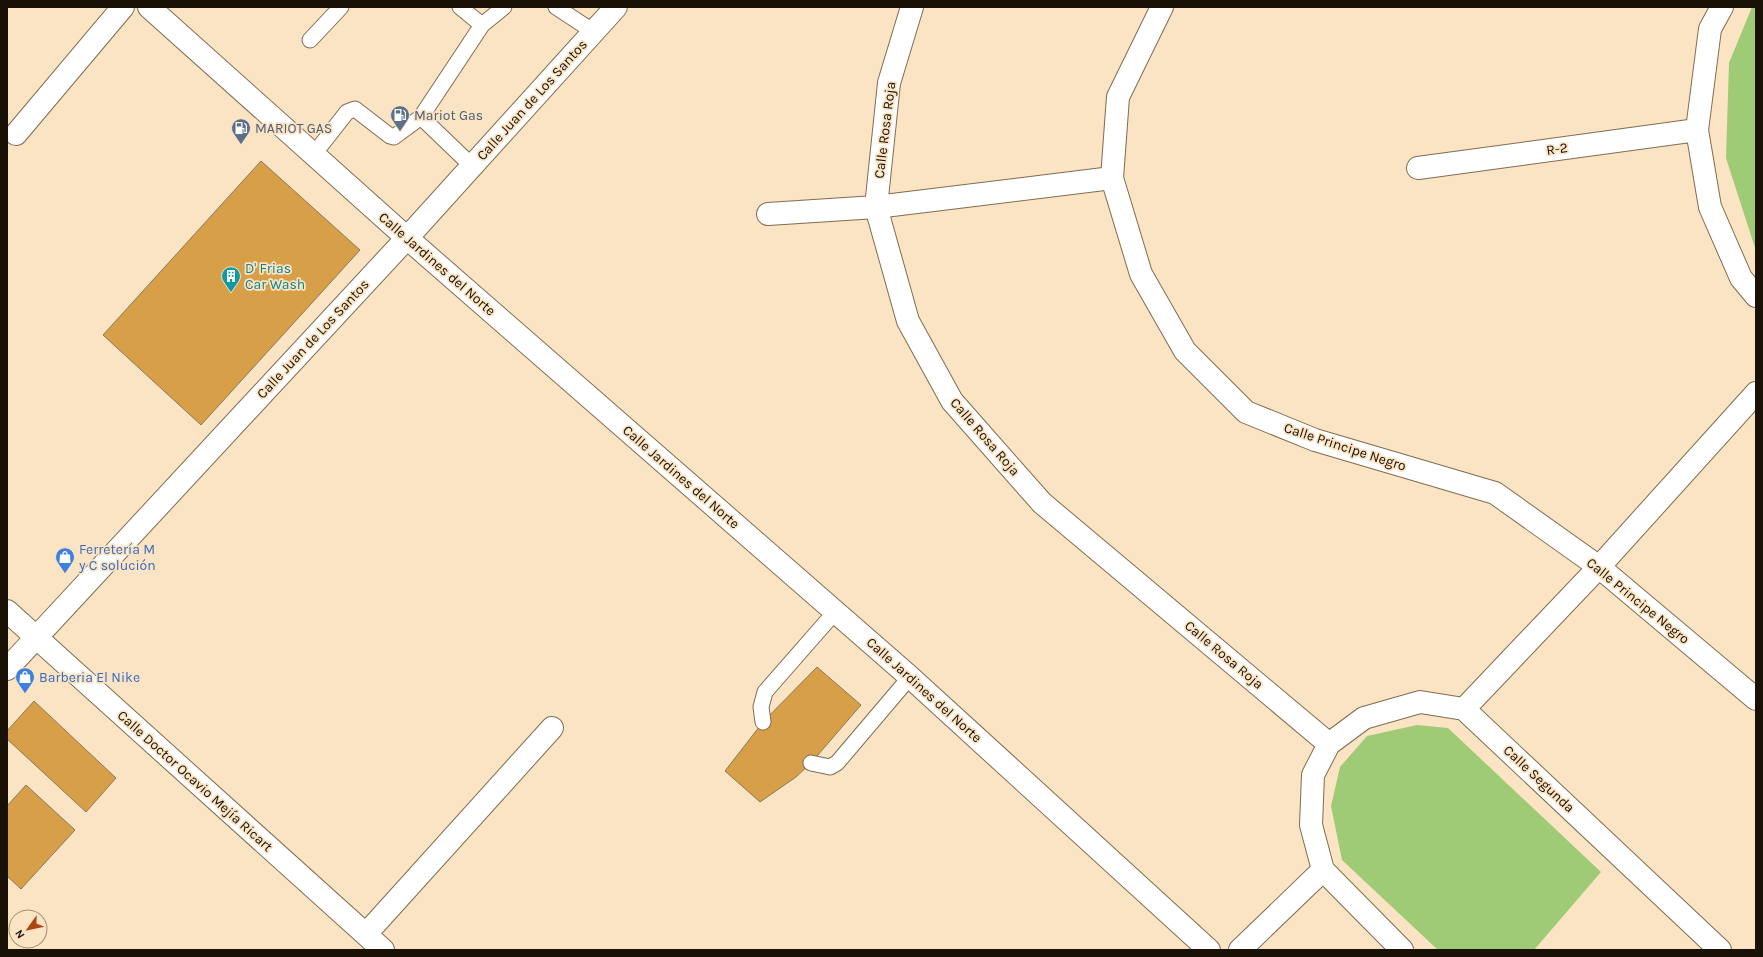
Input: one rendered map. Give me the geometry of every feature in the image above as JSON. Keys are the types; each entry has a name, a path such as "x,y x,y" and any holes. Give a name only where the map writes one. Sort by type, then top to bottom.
{"street":[{"path":"16,134 123,7"},
{"name":"Calle Jardines del Norte","path":"149,7 407,238 910,677 1209,950"},
{"name":"Calle Juan de Los Santos","path":"7,669 35,637 407,238 616,7"},
{"name":"Calle Rosa Roja","path":"912,7 889,83 876,207 908,321 952,401 1042,503 1329,744"},
{"name":"Calle Principe Negro","path":"1162,7 1118,97 1112,178 1141,274 1185,351 1246,412 1315,440 1496,493 1599,567 1756,699"},
{"path":"1722,7 1710,29 1697,130 1710,207 1741,278 1756,296"},
{"name":"R-2","path":"1418,168 1697,130"},
{"path":"768,214 876,207 1112,178"},
{"path":"1402,950 1323,870 1311,825 1313,775 1329,744 1364,718 1420,702 1464,709 1599,567 1756,393"},
{"name":"Calle Doctor Ocavio Mejía Ricart","path":"7,611 384,950"},
{"name":"Calle Segunda","path":"1464,709 1720,950"},
{"path":"366,934 552,728"},
{"path":"1240,950 1323,870"}],"lane":[{"path":"310,40 341,7"},
{"path":"460,7 482,25"},
{"path":"314,154 347,112 352,109 390,136 394,137 421,117 482,25 504,7"},
{"path":"556,7 594,32"},
{"path":"421,117 472,166"},
{"path":"763,722 761,707 765,692 835,612"},
{"path":"811,763 830,767 837,764 910,677"}],"green space":[{"path":"1752,7 1756,7 1756,251 1726,158 1729,63"},
{"path":"1417,725 1448,728 1601,872 1534,950 1438,950 1342,860 1331,806 1340,767 1367,736"}],"building":[{"name":"D' Frias Car Wash","path":"261,161 360,250 201,425 103,335"},
{"path":"817,667 861,705 811,763 796,777 760,802 725,771 763,722"},
{"path":"34,701 116,778 86,812 7,739 7,731"},
{"path":"26,785 75,830 21,889 7,876 7,806"}],"place":[{"name":"Mariot Gas","path":"400,132"},
{"name":"MARIOT GAS","path":"241,145"},
{"name":"D' Frias Car Wash","path":"231,293"},
{"name":"Ferretería M y C solución","path":"65,574"},
{"name":"Barberia El Nike","path":"25,694"}]}
